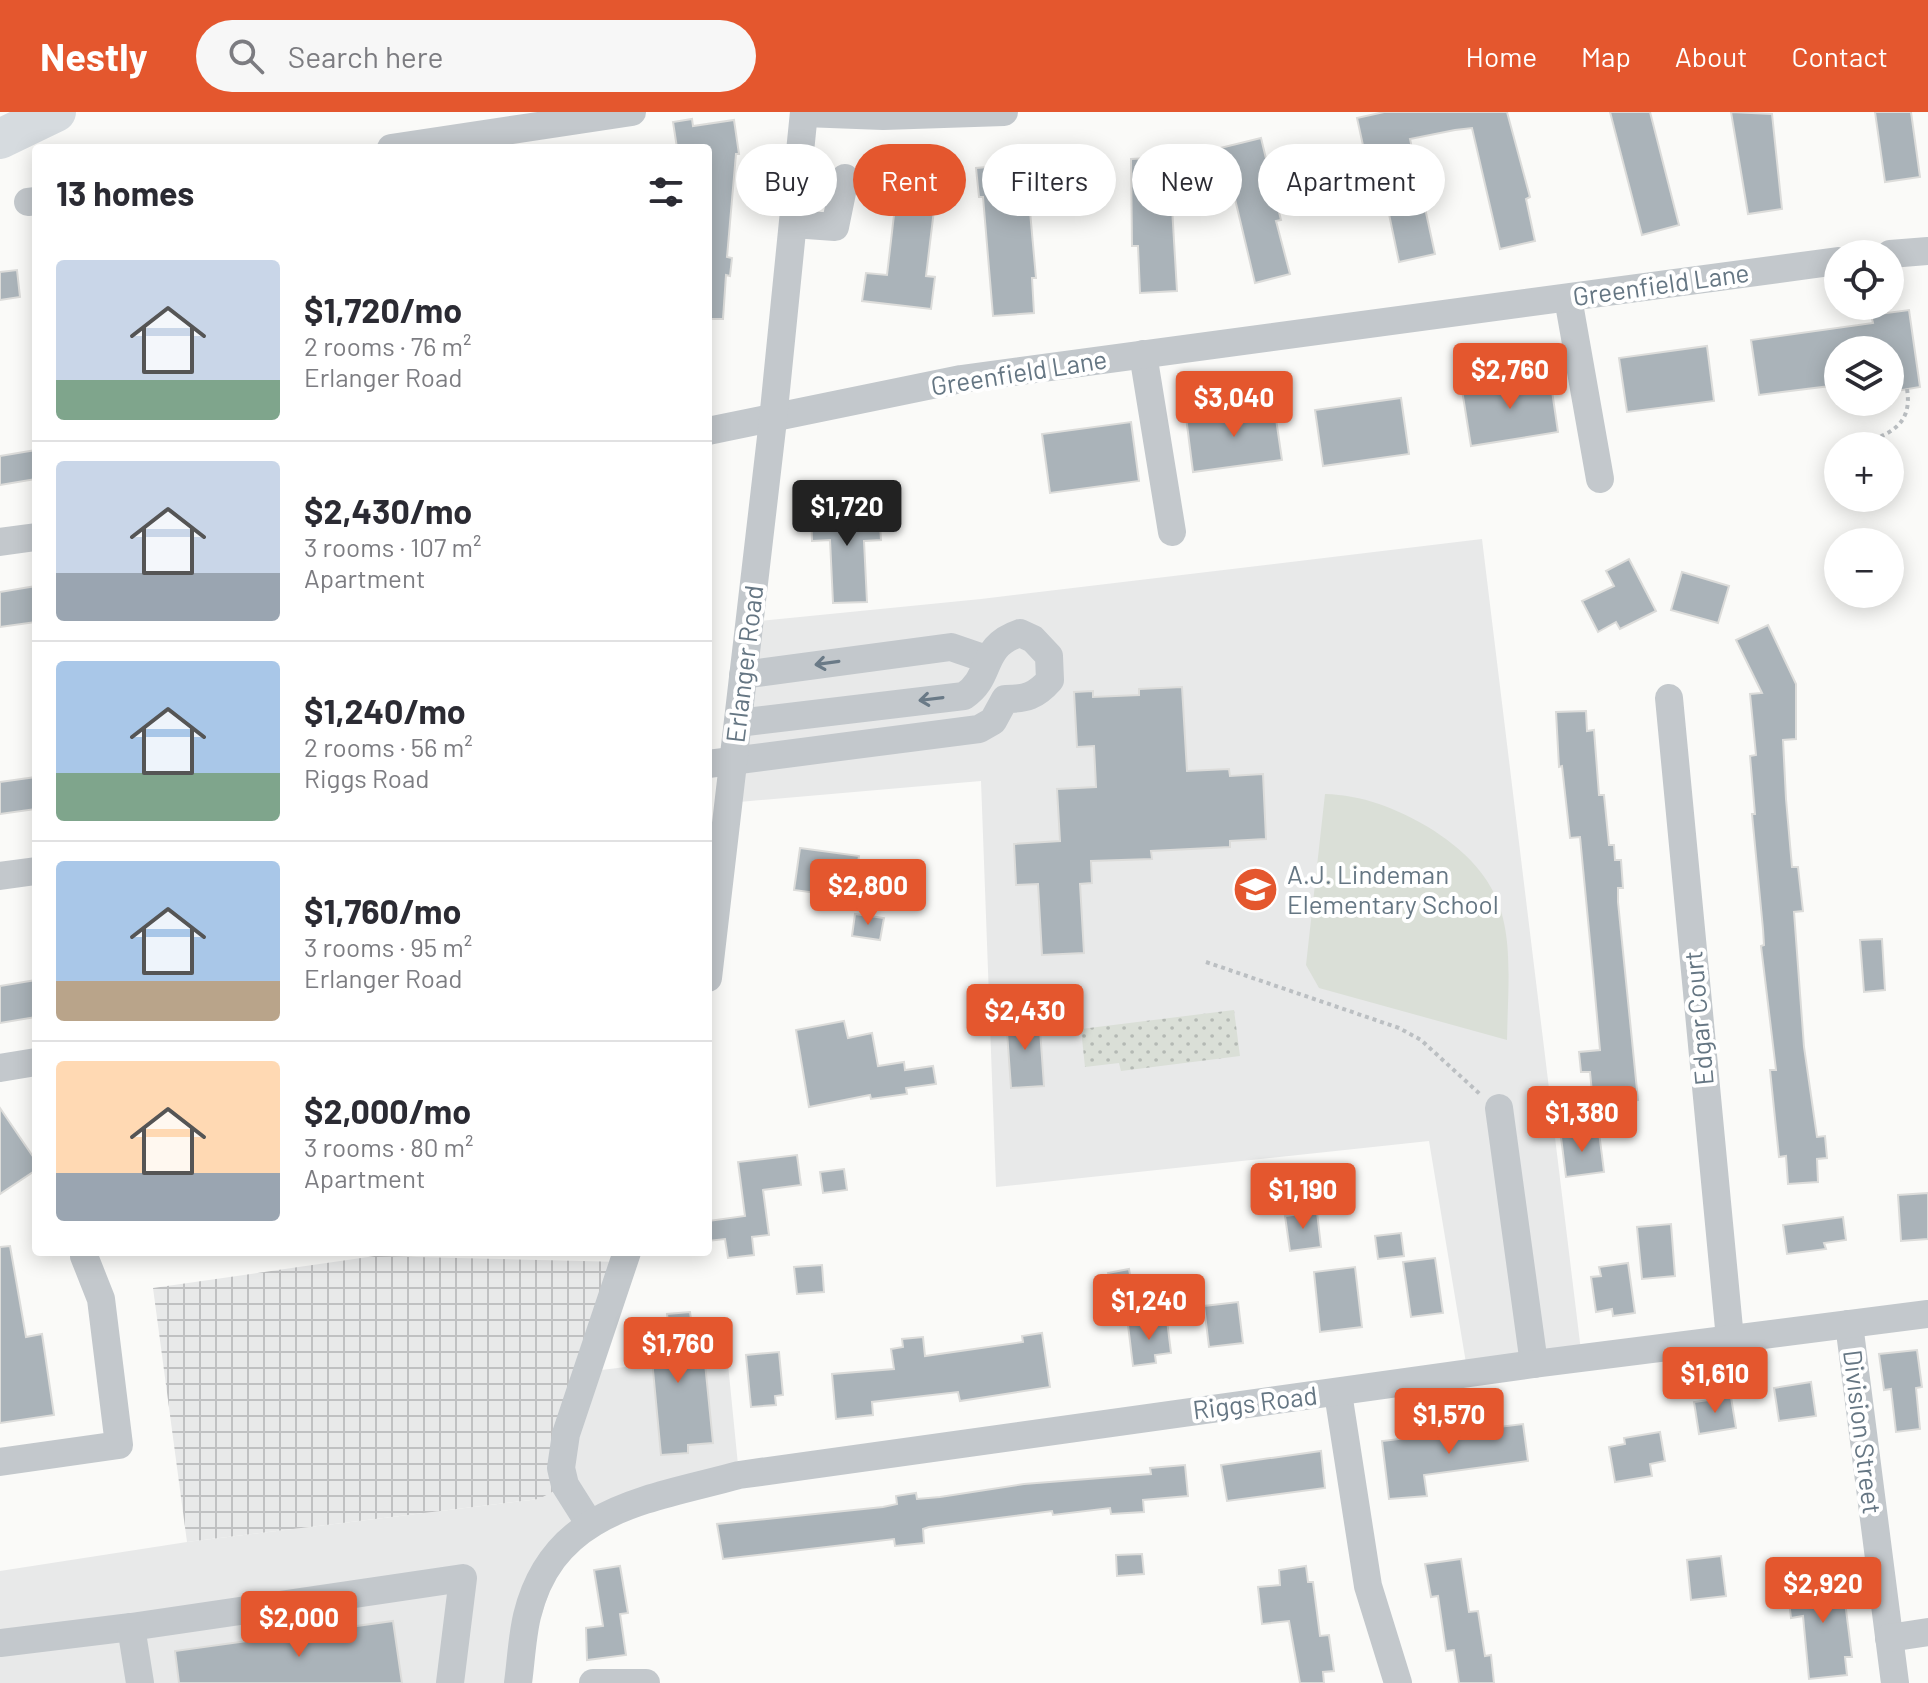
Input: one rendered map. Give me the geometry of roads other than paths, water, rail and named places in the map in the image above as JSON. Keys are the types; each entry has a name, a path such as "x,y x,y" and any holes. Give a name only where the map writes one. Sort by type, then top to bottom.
{"highway":[{"path":"0,139 56,112"}],"street":[{"path":"418,144 632,112"},
{"path":"804,112 883,116 1004,112"},
{"name":"Erlanger Road","path":"712,912 721,762 738,723 804,112"},
{"path":"793,224 835,227 845,178"},
{"path":"1904,253 1928,251"},
{"name":"Greenfield Lane","path":"712,430 961,379 1824,263"},
{"path":"1568,298 1600,479"},
{"path":"1143,354 1172,532"},
{"path":"0,542 32,538"},
{"path":"721,762 979,729 993,721 1005,699 1024,699 1038,693 1050,680 1049,656 1033,639 1020,633 995,646 986,659 980,680 964,696 738,723"},
{"path":"743,675 951,647 986,659"},
{"name":"Edgar Court","path":"1669,698 1730,1339"},
{"path":"0,876 32,872"},
{"path":"0,1068 32,1063"},
{"path":"1499,1108 1534,1364"},
{"path":"0,1462 119,1445 101,1299 84,1256"},
{"path":"518,1683 527,1616 539,1583 549,1561 567,1540 589,1523 565,1485 561,1468 564,1445 626,1256"},
{"name":"Riggs Road","path":"589,1523 637,1503 739,1475 1534,1364 1928,1314"},
{"name":"Division Street","path":"1849,1324 1895,1683"},
{"path":"1338,1393 1357,1537 1368,1586 1398,1683"},
{"path":"0,1643 463,1578 450,1683"},
{"path":"131,1627 140,1683"},
{"path":"1889,1638 1928,1632"},
{"path":"593,1683 646,1683"}],"place":[{"name":"A.J. Lindeman Elementary School","path":"1256,890"}]}
